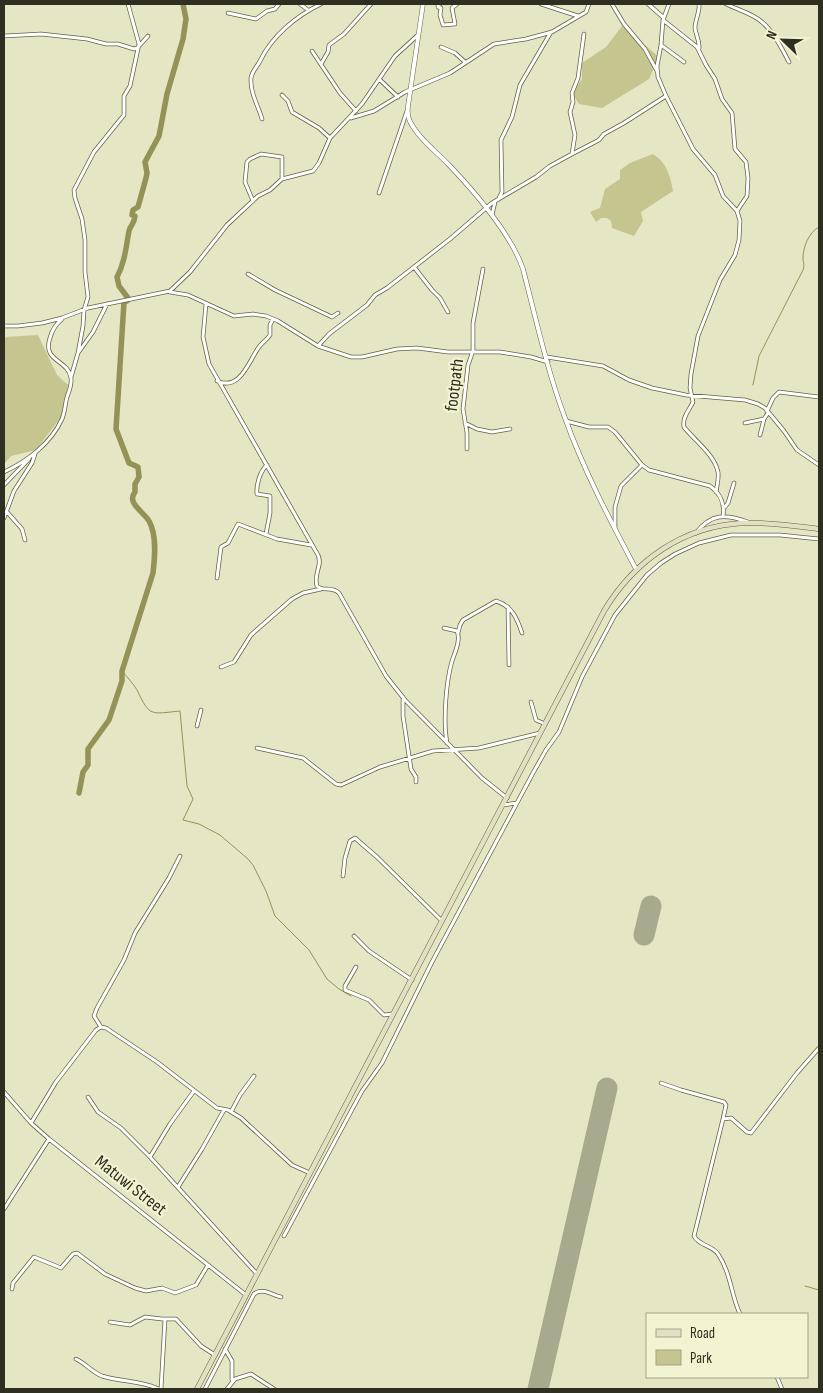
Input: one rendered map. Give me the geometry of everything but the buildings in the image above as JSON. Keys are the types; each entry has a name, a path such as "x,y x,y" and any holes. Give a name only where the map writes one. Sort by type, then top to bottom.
{"main road":[{"path":"197,1389 608,605 623,584 636,569 664,548 696,533 720,526 752,523 819,529"}],"street":[{"path":"4,518 15,488 32,463 35,454 49,439 63,418 78,353 84,310 88,297 84,272 85,240 82,220 74,198 74,190 94,152 124,115 124,96 130,86 139,41 128,4"},
{"path":"228,13 256,19 268,11 275,10 279,4"},
{"path":"300,4 308,10"},
{"path":"262,119 252,90 251,75 264,52 296,18 321,4"},
{"path":"321,64 328,52 328,45 344,34 371,4"},
{"path":"424,4 410,90 409,120 416,132 450,165 486,208 510,240 519,257 547,357 551,378 566,422 596,493 636,569"},
{"path":"440,4 438,4 438,7 441,8 440,15 443,25 455,24 452,8 457,4"},
{"path":"541,4 578,16"},
{"path":"350,118 374,112 410,90 442,78 494,44 526,40 552,32 586,12 589,4"},
{"path":"612,4 624,24 645,48 657,71 666,96 693,149 715,174 725,199 738,211"},
{"path":"648,4 698,49 718,84 722,99 732,114 735,149 747,164 747,196 738,211 740,232 735,255 720,280 698,336 691,374 690,388 693,402 686,414 684,425 717,469 716,492"},
{"path":"657,71 663,19 670,4"},
{"path":"698,49 699,44 695,27 699,13 699,4"},
{"path":"726,4 744,11 762,22 789,62"},
{"path":"492,216 493,207 502,192 501,140 512,117 520,86 532,63 542,50 549,34 552,32"},
{"path":"4,36 41,34 87,39 106,44 118,44 134,49 148,36"},
{"path":"572,154 575,135 570,112 573,103 572,93 578,78 584,34"},
{"path":"170,292 203,258 227,225 253,201 270,190 282,179 313,172 330,138 356,111 394,56 418,35"},
{"path":"661,45 684,62"},
{"path":"441,47 455,53 465,62"},
{"path":"312,51 340,93 356,111"},
{"path":"379,79 398,97"},
{"path":"282,95 288,101 292,112 319,128 330,138"},
{"path":"318,346 329,334 367,305 375,295 414,267 498,199 536,177 550,166 598,140 604,134 666,96"},
{"path":"379,193 408,110"},
{"path":"253,201 245,182 247,162 250,159 261,154 282,157 282,179"},
{"path":"414,267 440,298 448,312"},
{"name":"footpath","path":"467,449 463,403 469,360 473,351 473,320 483,269"},
{"path":"248,274 275,290 332,317 338,313"},
{"path":"4,327 34,325 107,304 170,292 188,294 234,316 260,314 273,319 318,346 342,355 357,357 410,348 448,352 503,352 548,362"},
{"path":"78,353 93,332 107,304"},
{"path":"206,304 203,324 204,347 209,364 320,561 315,582 316,586 321,589"},
{"path":"62,318 53,329 48,348 50,355 66,368 71,378"},
{"path":"217,381 226,384 230,383 244,373 258,349 270,335 270,325 273,319"},
{"path":"547,357 603,366 622,377 641,384 693,396 749,401 763,407 788,435 796,448 819,465"},
{"path":"760,435 764,419 773,398 780,392 819,396"},
{"path":"745,423 764,419"},
{"name":"footpath","path":"464,422 477,429 492,432 510,429"},
{"path":"566,422 606,427 613,430 642,465 651,471 710,486 716,492 724,508"},
{"path":"4,472 35,454"},
{"path":"4,484 30,456"},
{"path":"266,534 270,513 270,496 258,494 256,491 260,476 267,465"},
{"path":"615,531 615,507 621,486 642,465"},
{"path":"723,516 724,508 728,503 734,483"},
{"path":"7,512 22,529 25,540"},
{"path":"696,533 706,521 723,516 752,523"},
{"path":"217,578 221,547 228,543 236,525 240,524 283,540 312,545"},
{"path":"284,1236 357,1099 382,1063 432,962 517,803 546,750 559,732 582,677 615,615 647,575 675,554 699,543 731,535 780,535 819,539"},
{"path":"221,666 234,662 251,635 292,599 303,592 333,589 339,593 386,676 403,697 452,749 482,778 507,798"},
{"path":"447,743 448,682 458,642 460,625 463,620 496,601 508,606 515,613 522,633"},
{"path":"508,606 509,665"},
{"path":"444,628 457,631 458,634"},
{"path":"403,697 403,716 416,782"},
{"path":"531,702 536,720 546,724"},
{"path":"197,726 201,710"},
{"path":"257,748 294,754 305,759 339,785 380,767 410,759 433,750 479,748 541,733"},
{"path":"503,805 517,803"},
{"path":"343,876 350,840 355,838 443,921"},
{"path":"180,856 169,878 135,933 124,960 94,1016 101,1027 106,1028 157,1062 217,1108 231,1112 258,1131 292,1165 310,1173"},
{"path":"354,936 369,950 412,980"},
{"path":"356,968 345,986 346,990 369,1000 384,1015 394,1014"},
{"path":"31,1123 56,1082 96,1030 101,1027"},
{"path":"723,1119 731,1118 747,1132 751,1133 797,1073 819,1048"},
{"path":"231,1112 240,1095 254,1076"},
{"path":"661,1083 724,1102 726,1105 694,1236 699,1243 714,1249 724,1263 740,1313"},
{"path":"150,1157 170,1124 194,1091"},
{"name":"Matuwi Street","path":"4,1092 31,1123 49,1139 246,1295"},
{"path":"88,1098 98,1112 121,1128 150,1157 257,1274"},
{"path":"178,1187 202,1150 224,1110"},
{"path":"4,1210 49,1139"},
{"path":"12,1289 14,1282 34,1257 61,1268 73,1254 77,1253 100,1271 128,1285 146,1291 162,1288 175,1293 196,1285 208,1265"},
{"path":"207,1388 254,1294 262,1290 281,1298"},
{"path":"110,1322 130,1324 145,1317 176,1318 201,1346 215,1355"},
{"path":"76,1359 102,1375 142,1382 160,1389 165,1319"},
{"path":"225,1349 232,1360 232,1381"},
{"path":"227,1389 232,1381 246,1374 251,1374 274,1389"}],"green space":[{"path":"622,26 659,57 649,79 602,108 579,104 572,93 582,79 582,63 606,47"},
{"path":"653,154 662,161 667,170 673,191 641,212 643,221 634,236 612,228 611,221 607,218 601,218 596,222 590,212 600,208 605,189 620,179 620,170 630,163"},
{"path":"38,335 57,375 68,385 61,417 36,450 11,456 4,464 4,340 6,337"}],"waterway":[{"path":"128,298 119,286 117,277 124,260 129,231 135,219 135,216 132,215 133,210 138,207 146,178 145,162 159,136 167,94 183,39 186,19 183,4"},
{"path":"753,385 759,356 803,270 803,254 807,240 812,232 819,227"},
{"path":"79,793 83,772 88,765 88,749 109,720 122,681 122,671 154,567 155,546 152,527 133,500 135,484 139,477 138,467 129,463 116,429 124,302 127,301"},
{"path":"122,671 135,687 145,705 152,712 180,711 187,786 193,799 183,820 199,824 220,835 248,859 266,891 275,916 309,950 327,979 351,996"},
{"path":"805,1286 819,1290"}],"runway":[{"path":"644,935 651,906"},
{"path":"538,1389 607,1088"}]}
